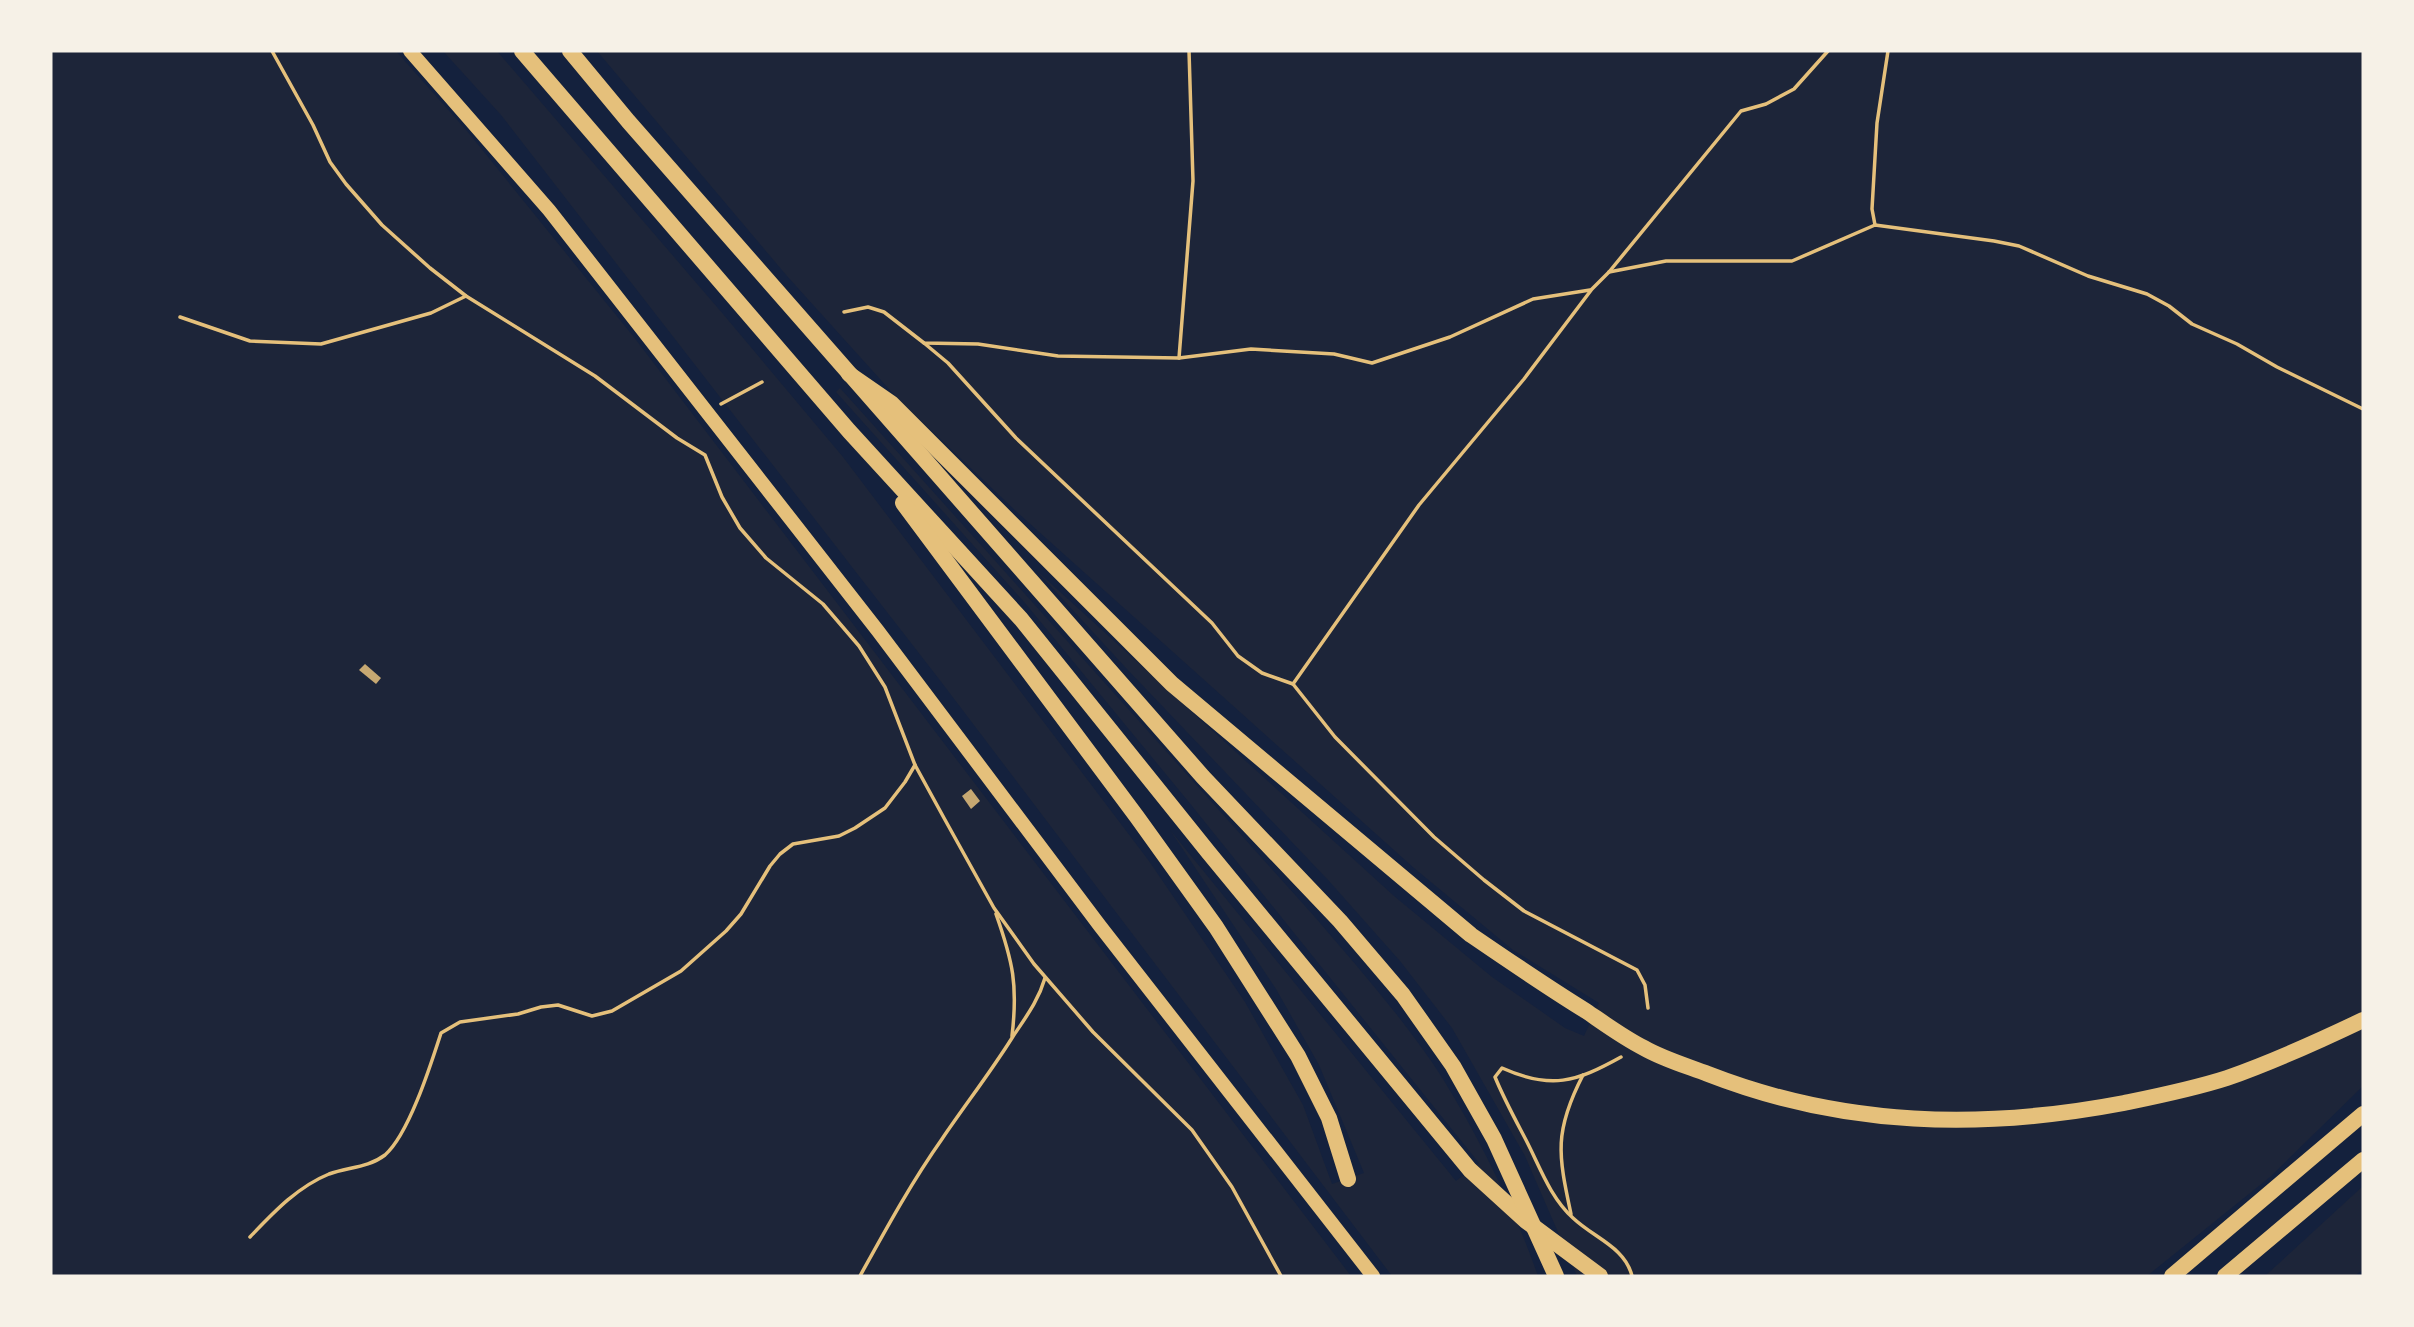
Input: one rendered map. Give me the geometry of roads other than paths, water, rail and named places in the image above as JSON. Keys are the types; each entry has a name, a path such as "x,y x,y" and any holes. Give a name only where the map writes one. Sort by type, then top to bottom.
{"highway":[{"path":"522,51 849,431 1021,619 1209,853 1471,1170 1526,1221 1600,1276"},
{"path":"570,51 1203,777 1340,921 1403,995 1453,1066 1494,1139 1556,1276"},
{"path":"849,374 891,402 1172,684 1472,935 1645,1049 1745,1088 1799,1104 1920,1121 1985,1120 2051,1114 2166,1094 2225,1078 2292,1053 2363,1020"},
{"path":"849,431 1216,927 1298,1056 1328,1118 1348,1179"},
{"path":"2172,1276 2363,1114"},
{"path":"2225,1276 2363,1160"}],"main road":[{"path":"410,51 549,210 878,631 1100,926 1373,1276"}]}
